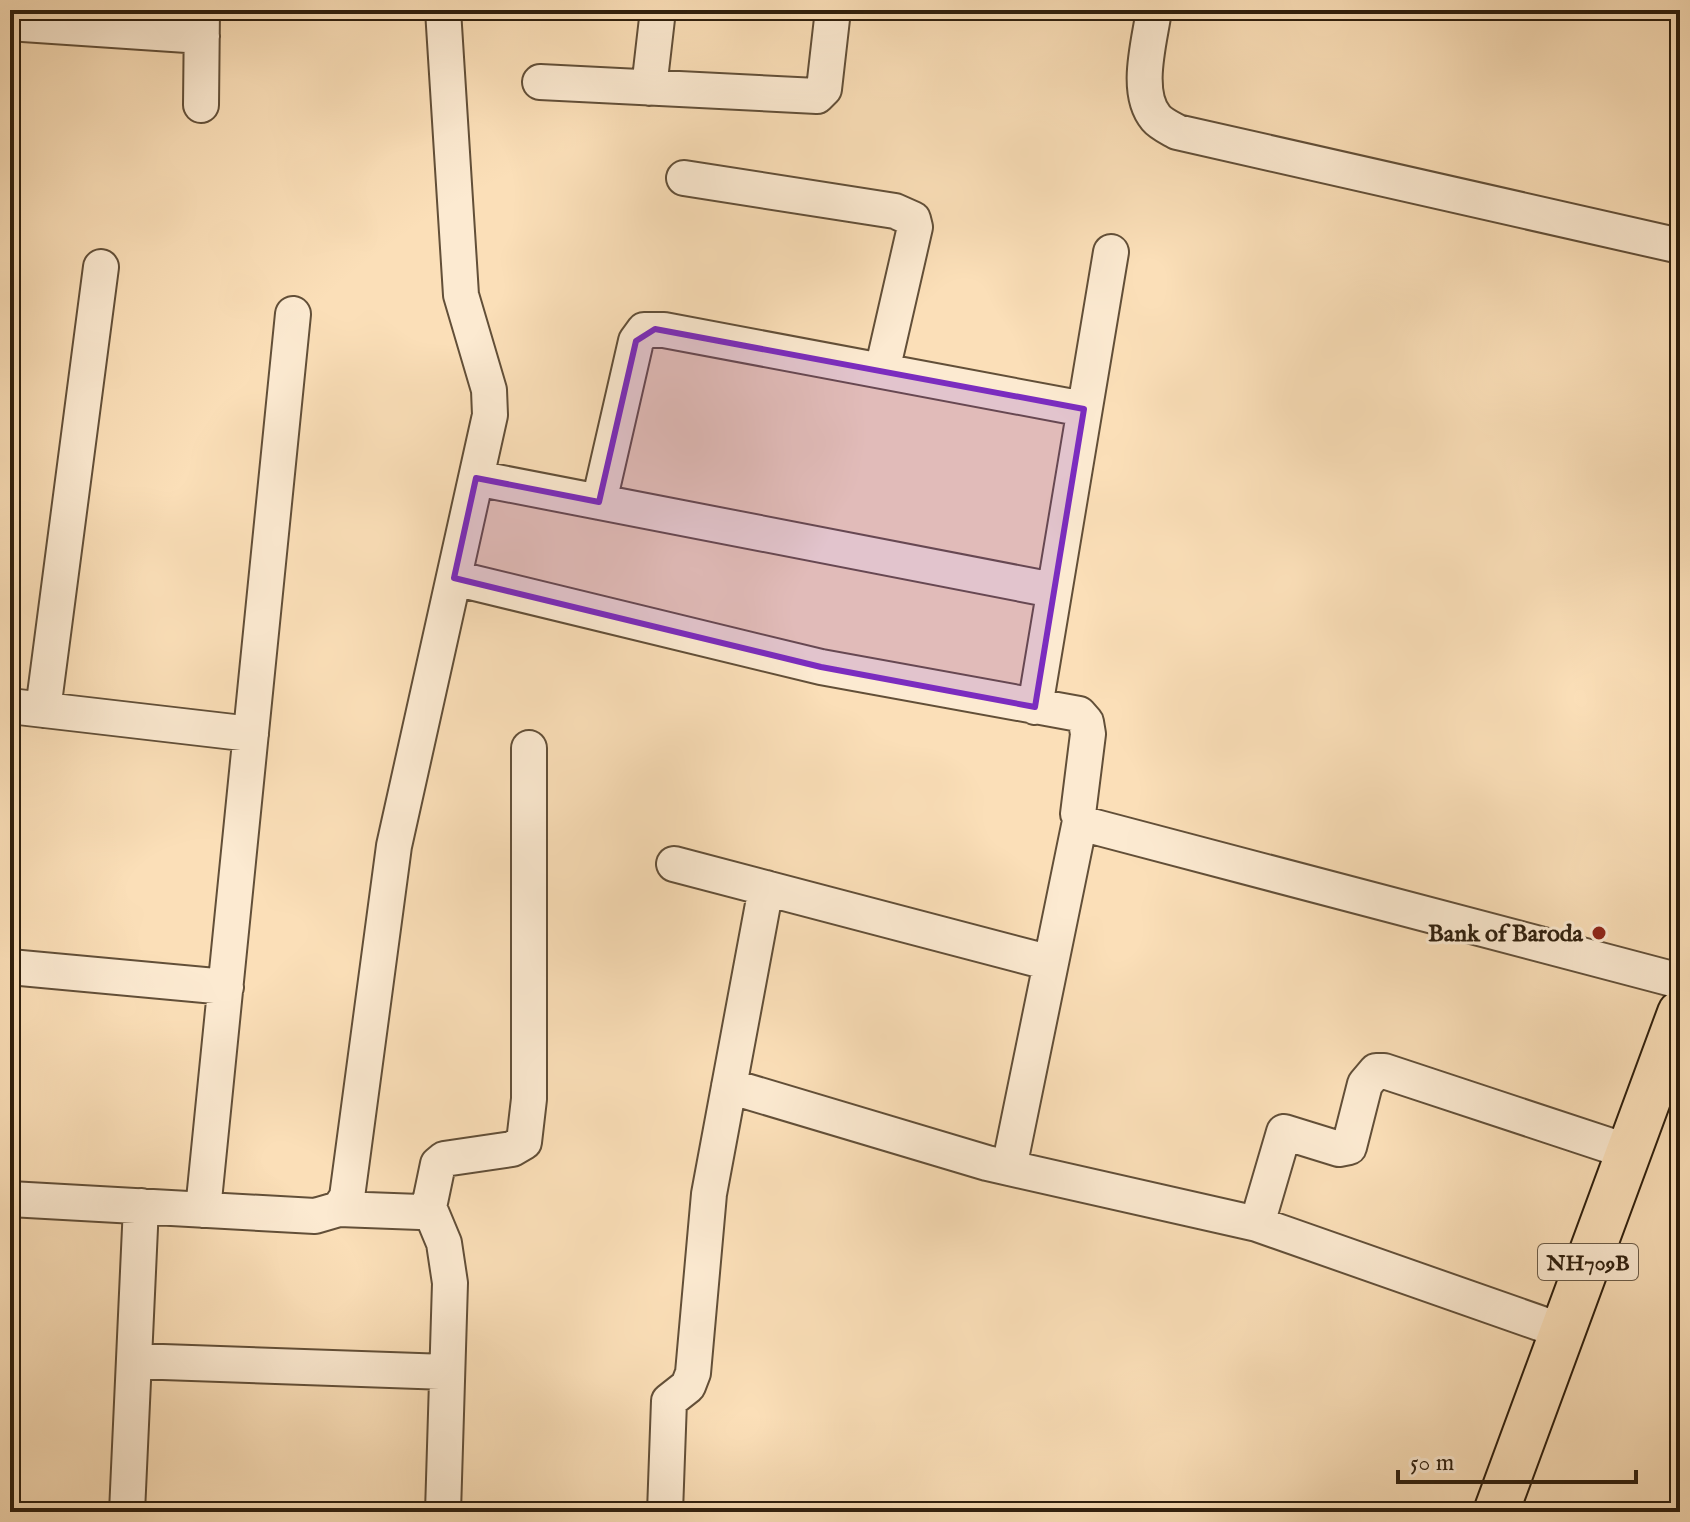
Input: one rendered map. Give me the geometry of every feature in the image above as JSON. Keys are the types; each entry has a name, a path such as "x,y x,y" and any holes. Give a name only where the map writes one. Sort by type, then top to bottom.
{"highway":[{"name":"NH709B","path":"1496,1512 1680,1013"}],"street":[{"path":"339,1209 347,1197 394,846 490,415 489,390 461,295 443,10"},
{"path":"649,88 658,10"},
{"path":"540,82 817,96 824,89 826,79 833,10"},
{"path":"1154,10 1146,76 1147,104 1157,120 1177,132 1680,246"},
{"path":"23,24 202,23 201,105"},
{"path":"684,178 895,211 913,219 915,227 882,371"},
{"path":"1035,707 1111,252"},
{"path":"101,267 26,708 251,734"},
{"path":"203,1210 293,314"},
{"path":"599,502 636,341 644,330 664,330 1084,409"},
{"path":"476,478 1053,590"},
{"path":"454,578 821,667 1079,714 1086,722 1088,734 1080,821 1009,1168"},
{"path":"443,1512 449,1273 444,1243 429,1207 438,1164 444,1159 512,1149 524,1142 528,1128 529,748"},
{"path":"1080,821 1680,981"},
{"path":"674,864 1051,963"},
{"path":"665,1512 669,1401 688,1386 693,1373 705,1233 766,888"},
{"path":"10,967 226,987"},
{"path":"1257,1224 1284,1132 1339,1149 1349,1147 1365,1084 1376,1071 1384,1071 1629,1152"},
{"path":"729,1086 1009,1168 1257,1224 1562,1331"},
{"path":"10,1199 315,1216 339,1209 412,1213 429,1207"},
{"path":"127,1512 141,1206"},
{"path":"134,1361 447,1372"}],"highlighted area":[{"path":"655,329 1084,409 1035,707 821,667 454,578 476,478 599,502 636,341"}],"place":[{"name":"Bank of Baroda","path":"1599,933"}]}
